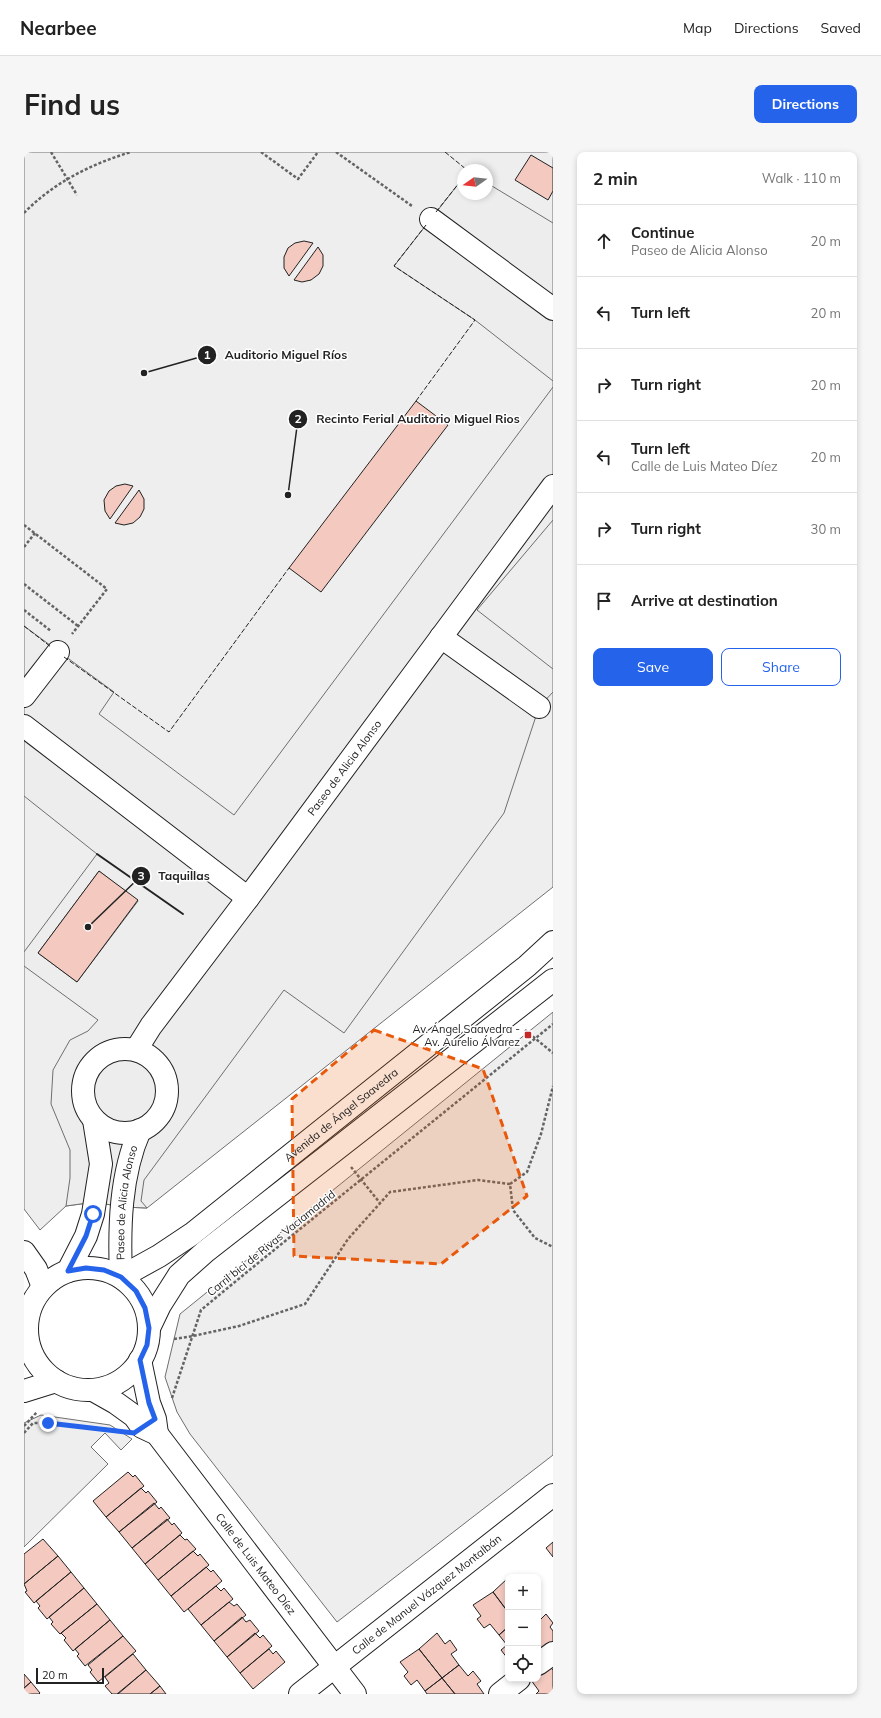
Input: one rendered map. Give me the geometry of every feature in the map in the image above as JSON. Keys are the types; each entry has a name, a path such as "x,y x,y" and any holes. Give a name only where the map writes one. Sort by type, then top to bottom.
{"street":[{"path":"431,219 553,309"},
{"name":"Paseo de Alicia Alonso","path":"136,1050 151,1026 248,898 553,486"},
{"path":"441,637 539,707"},
{"path":"24,696 62,647"},
{"path":"24,726 248,898"},
{"name":"Avenida de Ángel Saavedra","path":"121,1277 159,1256 192,1234 527,966 553,942"},
{"path":"149,1328 160,1305 179,1276 206,1251 338,1150 553,980"},
{"path":"68,1271 86,1236 93,1214 101,1164 94,1120 87,1108 83,1095 84,1082 88,1069 97,1058 109,1051 122,1048 136,1050 148,1055 158,1064 164,1076 167,1088 165,1102 160,1114 151,1124 140,1130 128,1133 116,1132 104,1127 94,1120"},
{"name":"Paseo de Alicia Alonso","path":"121,1277 121,1218 129,1159 140,1130"},
{"path":"24,1252 36,1269 43,1287"},
{"path":"86,1268 104,1270 121,1277 136,1291 145,1308 149,1328 147,1345 140,1360 128,1375 112,1385 93,1390 74,1388 56,1381 44,1371 35,1358 25,1330 34,1299 43,1287 54,1277 68,1271 86,1268"},
{"name":"Calle de Luis Mateo Díez","path":"140,1360 149,1403 151,1427"},
{"path":"24,1391 56,1381"},
{"name":"Calle de Luis Mateo Díez","path":"93,1390 116,1403 151,1427 355,1694"},
{"name":"Calle de Manuel Vázquez Montalbán","path":"300,1694 333,1666 553,1495"},
{"path":"541,1662 553,1653"},
{"path":"500,1694 515,1682"}],"path":[{"path":"51,152 77,195"},
{"path":"24,213 45,194 67,178 93,165 131,152"},
{"path":"261,152 298,179 318,152"},
{"path":"336,152 431,219"},
{"path":"24,525 107,589 62,647 24,610"},
{"path":"24,547 35,533"},
{"path":"24,584 78,626"},
{"name":"Carril bici de Rivas Vaciamadrid","path":"151,1427 171,1402 201,1310 553,1024"},
{"path":"523,1028 553,1053"},
{"path":"174,1339 239,1326 304,1304 348,1239 390,1192 478,1180 510,1184 526,1172 541,1134 553,1086"},
{"path":"351,1167 380,1203"},
{"path":"510,1184 513,1210 535,1238 553,1247"},
{"path":"24,1426 39,1409"},
{"path":"24,1433 33,1423 48,1423 134,1433 151,1427"}],"highlighted area":[{"path":"374,1030 483,1069 527,1196 441,1264 294,1256 292,1099"}],"shaded area":[{"path":"24,152 553,152 553,887 147,1208 122,1207 95,1202 66,1206 40,1230 24,1209"},
{"path":"457,186 457,200 493,200 493,187 553,223 553,381 475,320 394,266"},
{"path":"553,387 553,520 477,610 553,669 553,692 539,707 504,813 344,1033 284,990 144,1180 141,1201 147,1208 122,1207 95,1202 66,1206 70,1178 70,1150 51,1104 53,1070 70,1040 88,1031 98,1020 24,966 24,952 97,854 24,796 24,626 114,692 99,714 234,815","holes":["99,871 138,901 77,982 38,953"]},
{"path":"553,1012 553,1455 337,1622 190,1434 177,1412 165,1377 180,1314"},
{"path":"41,1415 110,1425 132,1439 121,1450 105,1433 91,1447 108,1464 24,1547 24,1423"}],"building":[{"path":"531,155 553,168 553,191 548,200 515,180"},
{"path":"304,241 313,243 289,276 284,268 284,257 288,248 295,243"},
{"path":"318,247 323,255 323,266 319,274 311,280 302,282 294,280"},
{"path":"416,401 448,425 321,592 289,568"},
{"path":"125,484 133,486 110,519 105,511 104,500 109,491 116,486"},
{"path":"139,490 144,499 144,509 140,517 133,523 124,525 115,523"},
{"path":"99,871 138,900 77,982 38,953"},
{"path":"128,1472 133,1477 135,1475 144,1486 106,1517 93,1501"},
{"path":"141,1488 146,1493 148,1491 157,1502 119,1532 106,1517"},
{"path":"154,1503 159,1509 161,1507 170,1518 132,1548 119,1532"},
{"path":"167,1519 172,1525 174,1523 182,1533 145,1564 132,1548"},
{"path":"180,1535 185,1540 187,1539 196,1549 158,1580 145,1564"},
{"path":"43,1539 58,1556 24,1584 24,1554"},
{"path":"553,1542 553,1557 546,1548"},
{"path":"193,1551 198,1556 200,1554 209,1565 171,1596 158,1580"},
{"path":"58,1556 71,1572 34,1603 25,1592 27,1591 24,1584"},
{"path":"206,1567 211,1572 213,1570 222,1581 184,1612 171,1596"},
{"path":"71,1572 84,1588 47,1619 38,1608 40,1606 36,1601"},
{"path":"505,1581 505,1608 493,1592"},
{"path":"216,1586 221,1591 224,1588 233,1599 201,1625 188,1609"},
{"path":"84,1588 97,1604 60,1634 51,1624 53,1622 49,1617"},
{"path":"493,1592 505,1608 505,1630 499,1635 490,1624 484,1628 477,1619 481,1616 473,1605"},
{"path":"229,1602 234,1606 237,1604 246,1615 214,1641 201,1625"},
{"path":"97,1604 110,1620 73,1651 64,1640 66,1638 61,1633"},
{"path":"546,1614 553,1623 550,1627 553,1631 553,1642 550,1644 549,1643 541,1649 541,1646 541,1619"},
{"path":"242,1617 246,1622 250,1620 259,1631 227,1657 214,1641"},
{"path":"110,1620 123,1636 85,1666 77,1656 79,1654 75,1649"},
{"path":"505,1630 505,1642 499,1635"},
{"path":"255,1633 260,1638 263,1635 272,1646 240,1673 227,1657"},
{"path":"437,1633 445,1644 450,1640 457,1650 451,1654 459,1665 442,1678 419,1649"},
{"path":"123,1636 136,1651 98,1682 90,1672 92,1670 88,1665"},
{"path":"505,1647 505,1655 501,1650"},
{"path":"269,1649 273,1654 276,1651 285,1662 253,1689 240,1673"},
{"path":"419,1649 442,1678 425,1691 417,1680 411,1685 404,1676 408,1672 400,1662"},
{"path":"133,1654 146,1670 117,1694 112,1694 105,1686 109,1683 105,1677"},
{"path":"459,1665 468,1676 473,1671 481,1681 477,1684 484,1694 455,1694 442,1678"},
{"path":"550,1666 553,1670 553,1694 536,1694 539,1691 532,1682 541,1682 541,1673"},
{"path":"146,1670 160,1686 150,1694 118,1694"},
{"path":"24,1674 31,1682 24,1688"},
{"path":"442,1678 455,1694 427,1694 425,1691"},
{"path":"31,1682 40,1693 39,1694 24,1694 24,1688"},
{"path":"160,1686 166,1694 150,1694"}],"fence":[{"path":"445,152 460,164"},
{"path":"436,212 457,186"},
{"path":"416,401 475,320 394,266 426,225"},
{"path":"64,657 169,732 289,568"},
{"path":"24,626 51,647"}],"wall":[{"path":"97,854 183,914"}],"place":[{"name":"Auditorio Miguel Ríos","path":"144,373"},
{"name":"Recinto Ferial Auditorio Miguel Rios","path":"288,495"},
{"name":"Taquillas","path":"88,927"},
{"name":"Av. Ángel Saavedra - Av. Aurelio Álvarez","path":"528,1035"}],"route":[{"path":"48,1423 134,1433 155,1419 149,1403 140,1360 147,1345 149,1328 145,1308 136,1291 121,1277 104,1270 86,1268 68,1271 86,1236 93,1214"}]}
